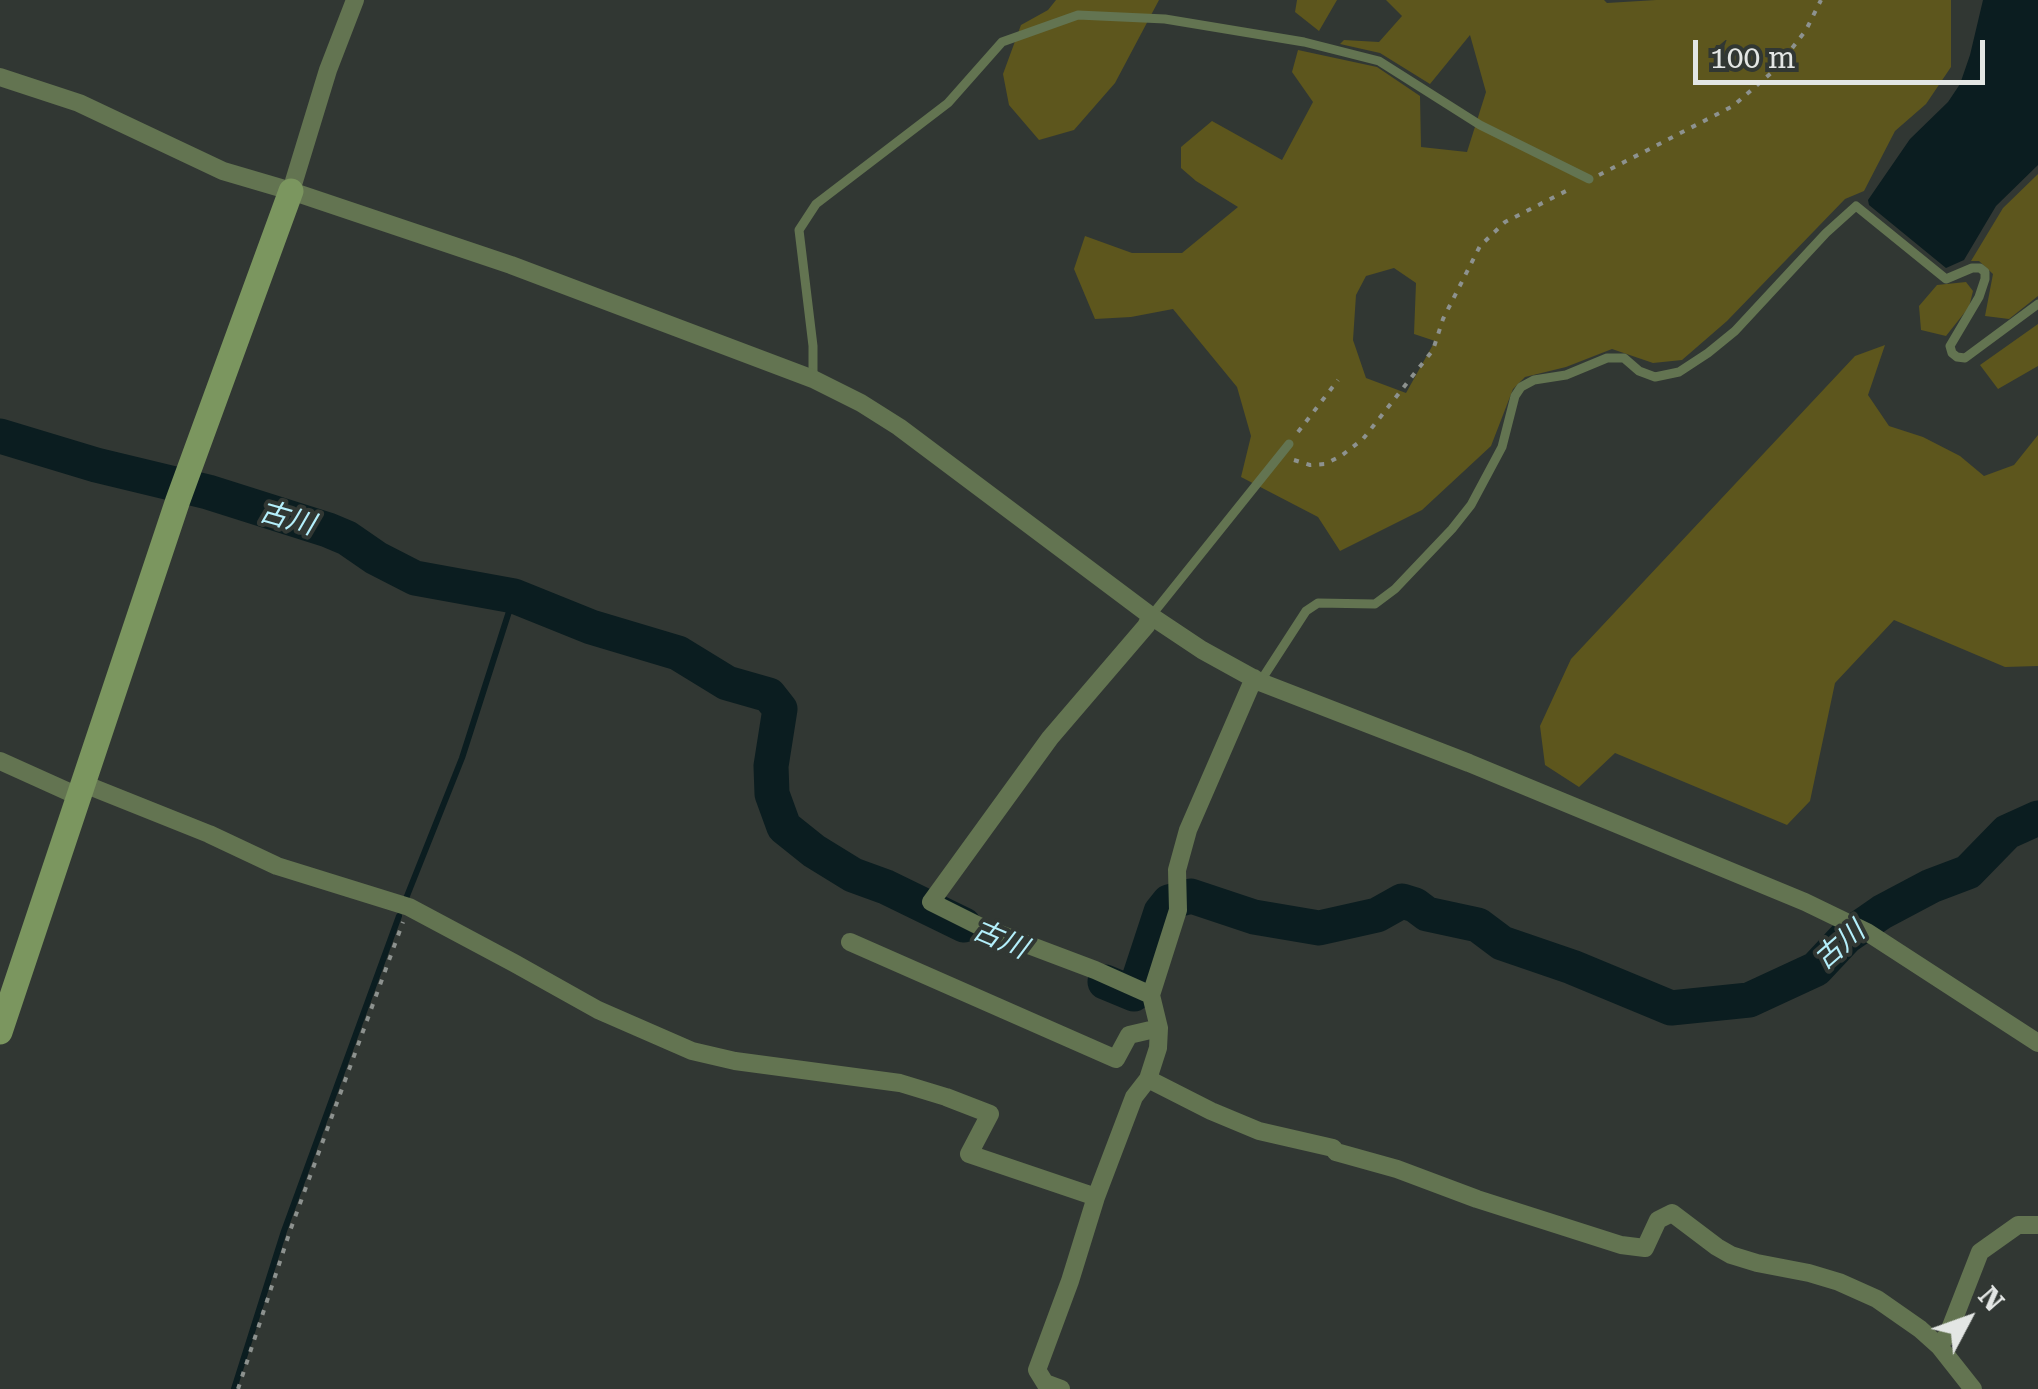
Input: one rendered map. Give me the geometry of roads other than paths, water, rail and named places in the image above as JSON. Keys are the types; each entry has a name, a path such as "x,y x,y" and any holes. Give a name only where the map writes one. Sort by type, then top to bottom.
{"street":[{"path":"0,1032 178,500 291,191 328,70 355,0"},
{"path":"0,78 80,103 223,170 511,265 813,379 899,426 1151,616 1257,680 1805,902 1860,929 2038,1043"},
{"path":"1061,1389 1046,1383 1036,1370 1134,1097 1148,1079 1158,1048 1159,1028 1140,990 930,902 1050,738 1151,616"},
{"path":"1140,990 1178,901 1177,870 1188,830 1257,680"},
{"path":"0,761 209,834 277,866 409,907 598,1010 692,1051 900,1083 990,1114 969,1154 1096,1197"},
{"path":"850,942 1116,1059 1128,1034 1159,1028"},
{"path":"1148,1079 1260,1132 1333,1148 1621,1245 1645,1248 1658,1220 1672,1213 1731,1254 1859,1290 1899,1313 1939,1346 1973,1389"},
{"path":"1939,1346 1948,1334 1980,1252 2018,1225 2038,1225"}],"lane":[{"path":"813,379 814,346 799,230 816,204 948,103 1002,42 1078,15 1165,19 1304,42 1379,61 1480,124 1589,180"},
{"path":"1257,680 1306,611 1318,603 1375,604 1395,590 1452,529 1470,506 1502,447 1515,396 1521,387 1534,380 1566,375 1607,358 1624,358 1655,377 1679,372 1735,331 1856,206 1946,279 1972,268 1984,272 1979,297 1950,346 1957,356 1965,358 2038,304"},
{"path":"1151,616 1285,448"}],"waterway":[{"name":"古川","path":"0,436 96,465 208,492 328,530 415,578 514,596 591,627 678,653 727,683 769,695 780,709 771,766 772,794 784,827 853,875 964,925"},
{"path":"405,901 462,758 514,596"},
{"name":"古川","path":"1105,982 1134,994 1161,912 1169,902 1191,896 1254,917 1319,928 1377,915 1402,901 1427,914 1478,925 1502,943 1671,1008 1749,1000 1816,969 1846,937 1882,912 1968,872 2007,832 2038,818"},
{"path":"234,1389 284,1231 399,916"}]}
